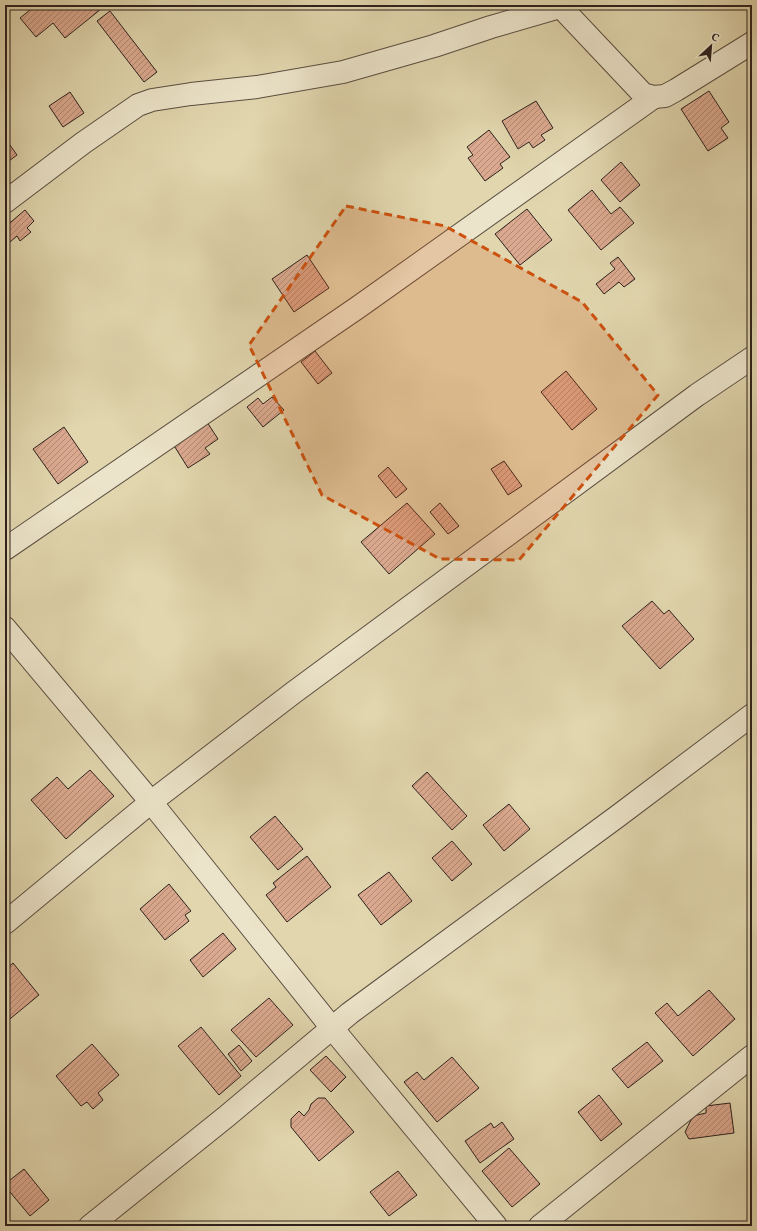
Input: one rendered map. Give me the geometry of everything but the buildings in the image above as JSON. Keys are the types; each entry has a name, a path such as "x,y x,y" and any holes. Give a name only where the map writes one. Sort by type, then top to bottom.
{"street":[{"path":"5,202 83,143 126,113 138,105 152,100 257,86 343,72 434,46 560,6 629,81 643,94 654,97 665,96 676,90 752,43"},
{"path":"5,549 357,308 654,97"},
{"path":"5,924 150,802 293,693 697,395 752,358"},
{"path":"5,628 150,802 332,1028 496,1226"},
{"path":"90,1226 227,1116 350,1013 752,716"},
{"path":"540,1226 752,1056"}],"highlighted area":[{"path":"346,206 445,226 582,302 658,395 519,560 440,559 322,495 249,345"}]}
